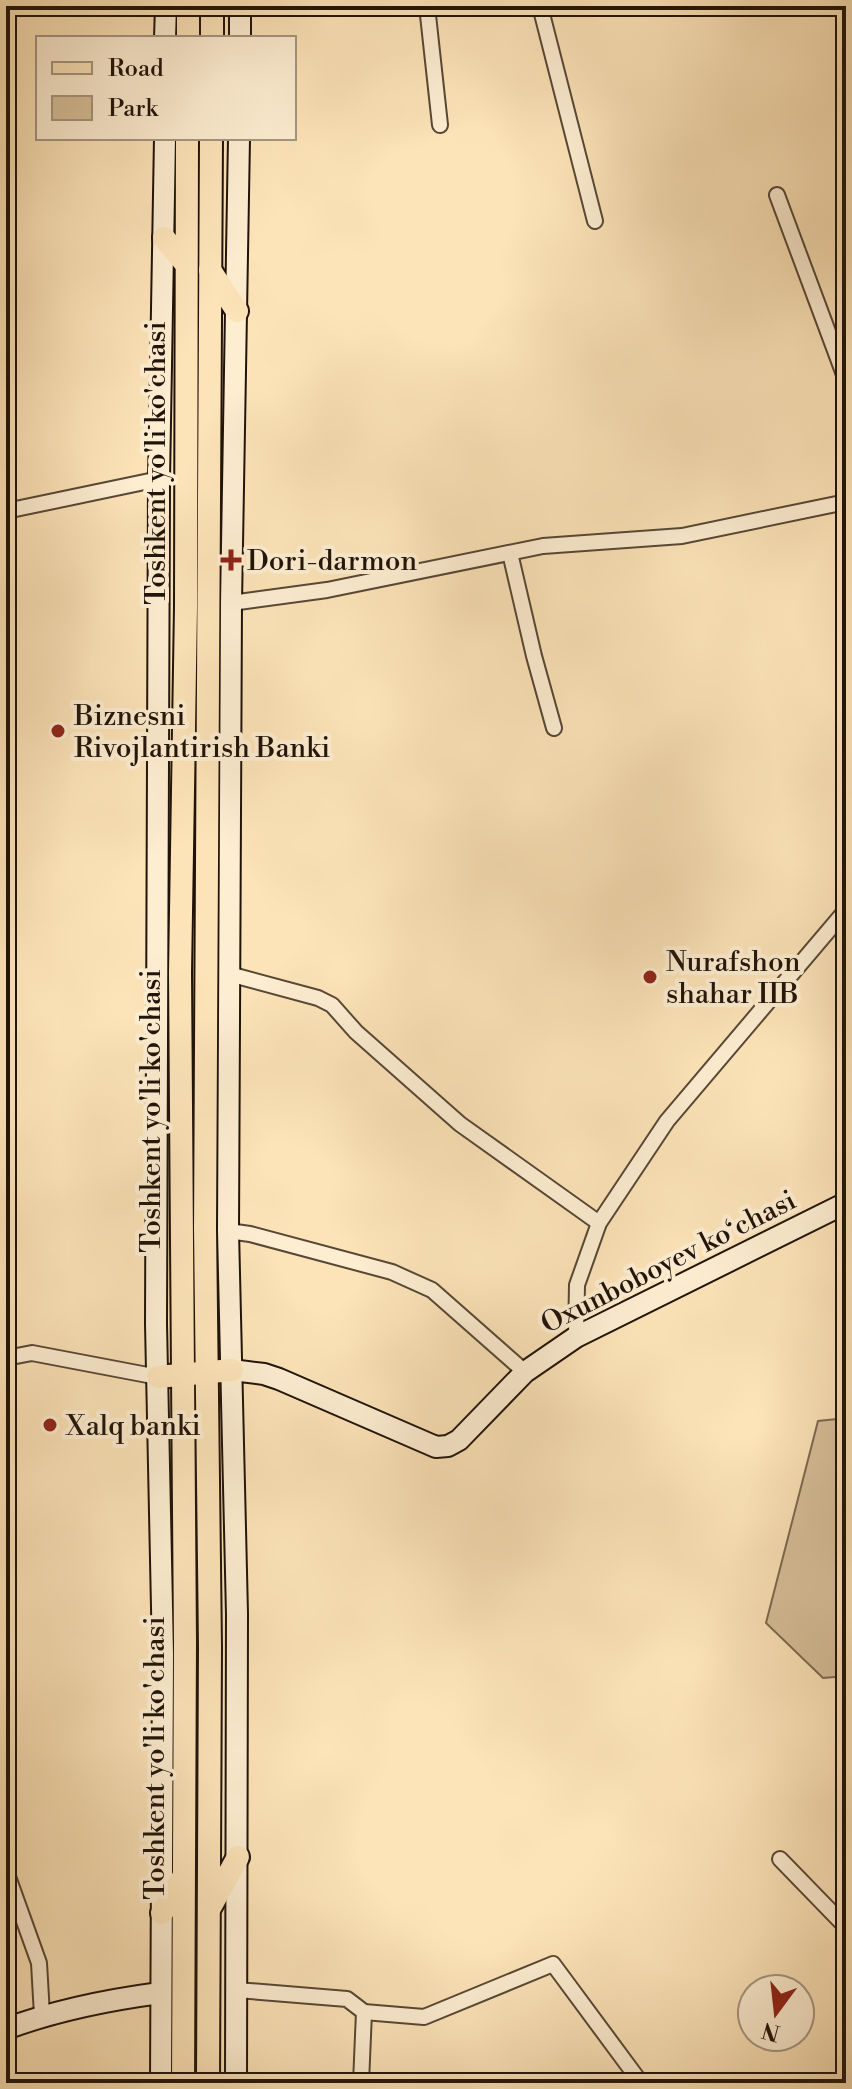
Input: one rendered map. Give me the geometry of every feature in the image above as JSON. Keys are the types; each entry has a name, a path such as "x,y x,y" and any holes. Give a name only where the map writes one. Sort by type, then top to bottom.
{"main road":[{"path":"188,6 188,36"},
{"path":"212,6 212,36"},
{"name":"Toshkent yo'li ko'chasi","path":"183,2083 185,1642 169,973 186,607 187,140"},
{"name":"Toshkent yo'li ko'chasi","path":"208,2083 210,1907 205,1213 211,140"},
{"path":"164,238 185,263"},
{"path":"210,270 237,311"},
{"name":"Oxunboboyev ko‘chasi","path":"158,1377 232,1370"},
{"path":"210,1907 238,1857"},
{"path":"162,1913 184,1876"}],"street":[{"path":"165,36 166,6"},
{"path":"240,6 240,36"},
{"path":"427,6 440,125"},
{"path":"540,6 595,221"},
{"path":"161,2083 163,1654 158,1377 169,973 159,479 165,140"},
{"path":"236,2083 238,1857 228,1231 231,603 239,140"},
{"path":"777,195 846,380"},
{"path":"6,511 159,479"},
{"path":"231,603 327,590 543,546 682,536 846,502"},
{"path":"510,553 554,728"},
{"path":"576,1337 577,1285 599,1223 667,1121 846,910"},
{"path":"229,974 318,998 332,1005 356,1032 460,1124 599,1223"},
{"name":"Oxunboboyev ko‘chasi","path":"232,1370 279,1379 436,1447 448,1446 459,1440 525,1372 576,1337 846,1203"},
{"path":"228,1231 250,1234 392,1272 432,1290 525,1372"},
{"path":"6,1358 32,1353 158,1377"},
{"path":"780,1859 846,1927"},
{"path":"6,1871 39,1963 42,2015"},
{"path":"237,1990 347,1999 364,2012 424,2017 553,1964 641,2083"},
{"path":"6,2029 42,2015 160,1993"},
{"path":"361,2083 364,2012"}],"green space":[{"path":"846,1418 846,1676 823,1678 766,1623 818,1421"}],"place":[{"name":"Dori-darmon","path":"231,560"},
{"name":"Biznesni Rivojlantirish Banki","path":"58,731"},
{"name":"Nurafshon shahar IIB","path":"650,977"},
{"name":"Xalq banki","path":"50,1425"}]}
